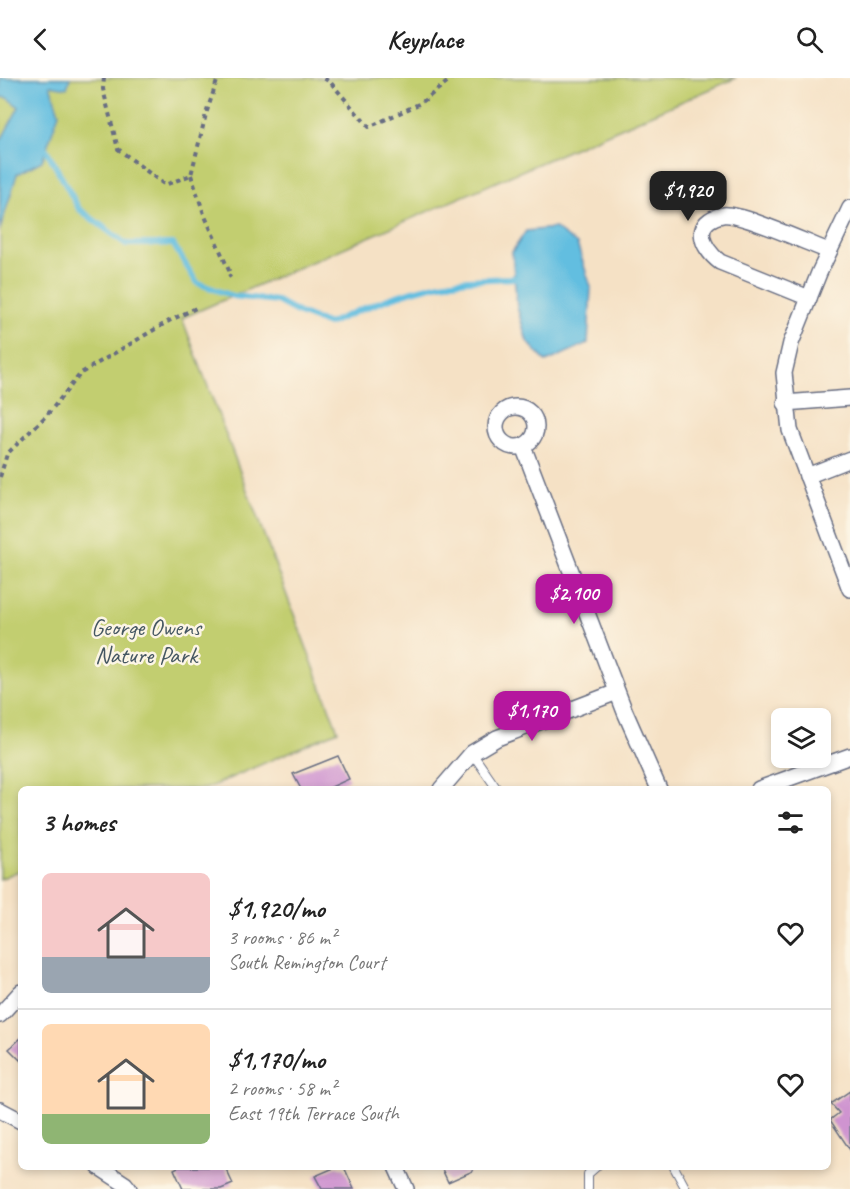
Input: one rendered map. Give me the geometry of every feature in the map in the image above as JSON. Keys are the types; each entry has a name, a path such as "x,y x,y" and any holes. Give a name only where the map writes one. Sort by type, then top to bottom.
{"street":[{"path":"850,208 809,298 791,343 783,373 790,430 850,589"},
{"path":"809,298 720,262 705,246 702,236 704,225 712,219 732,214 829,251"},
{"path":"785,402 850,399"},
{"path":"523,446 617,692 658,786"},
{"path":"807,476 850,459"},
{"path":"444,786 472,753 497,738 617,692"},
{"path":"767,786 850,756"},
{"path":"0,1015 18,996"},
{"path":"0,1110 18,1119"},
{"path":"104,1170 129,1189"},
{"path":"397,1170 406,1189"}],"lane":[{"path":"472,753 495,786"},
{"path":"588,1189 588,1173 592,1170"},
{"path":"676,1170 686,1189"}],"path":[{"path":"104,78 103,89 118,149 165,184 191,175"},
{"path":"218,78 206,114 191,175 204,214 231,275 228,277"},
{"path":"326,78 369,127 421,102 452,78"},
{"path":"0,477 7,454 47,415 81,373 169,321 196,308"}],"green space":[{"name":"George Owens Nature Park","path":"0,78 736,78 182,318 338,731 212,786 18,786 18,871 0,879"}],"water":[{"path":"0,78 70,78 67,88 50,85 59,113 42,161 17,174 0,230 0,142 19,107 7,98 0,97"},
{"path":"555,228 577,244 591,287 588,343 546,362 527,341 517,307 512,252 526,231"}],"building":[{"path":"338,756 349,779 334,786 299,786 293,774"},
{"path":"18,1041 18,1058 9,1049"},
{"path":"850,1091 850,1150 831,1122 839,1113 831,1104"},
{"path":"174,1170 226,1170 233,1184 221,1189 183,1189"},
{"path":"329,1170 345,1170 354,1189 322,1189 315,1176"},
{"path":"442,1170 473,1171 448,1182"}],"waterway":[{"path":"46,149 79,209 126,244 173,244 197,283 233,296 277,301 299,313 328,324 408,292 459,281 514,278"}]}
